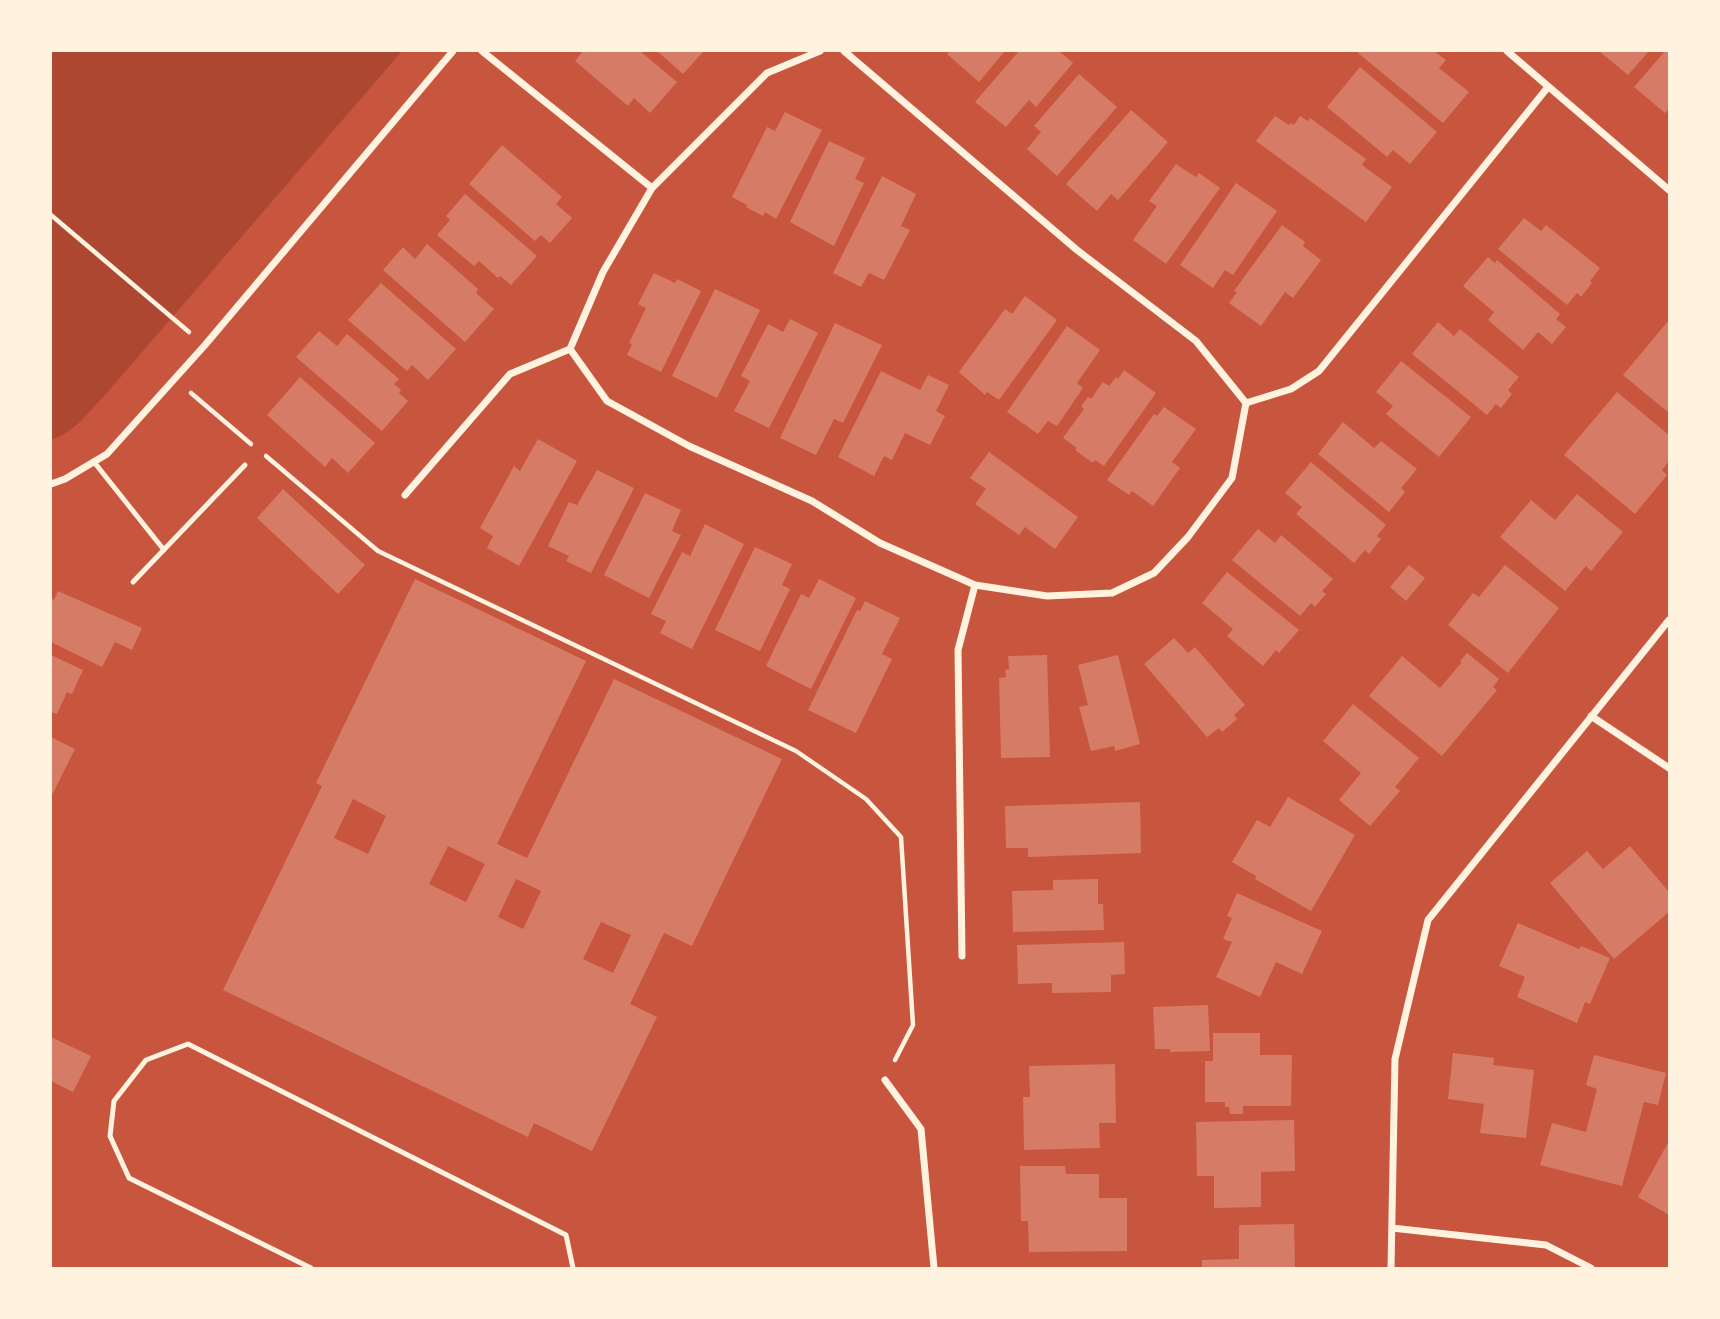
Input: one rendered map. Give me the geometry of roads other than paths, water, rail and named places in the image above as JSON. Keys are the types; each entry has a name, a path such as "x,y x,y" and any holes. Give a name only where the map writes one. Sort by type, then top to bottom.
{"street":[{"path":"51,484 65,479 107,454 205,345 453,51"},
{"path":"482,51 652,188"},
{"path":"405,495 510,374 570,349 603,272 652,188 767,73 820,51"},
{"path":"844,51 1077,250 1196,341 1246,403"},
{"path":"1507,51 1669,190"},
{"path":"1246,403 1291,389 1319,371 1548,87"},
{"path":"570,349 607,401 689,446 812,501 880,543 975,585 1047,596 1112,593 1154,573 1188,537 1231,478 1246,403"},
{"path":"962,956 958,650 975,585"},
{"path":"1391,1268 1395,1059 1428,920 1669,620"},
{"path":"1591,716 1669,768"},
{"path":"885,1080 921,1129 934,1268"},
{"path":"1392,1228 1546,1245 1591,1268"}],"lane":[{"path":"94,462 164,550"},
{"path":"133,582 245,465"},
{"path":"311,1268 129,1178 110,1136 114,1101 146,1060 188,1044 566,1236 573,1268"}]}
